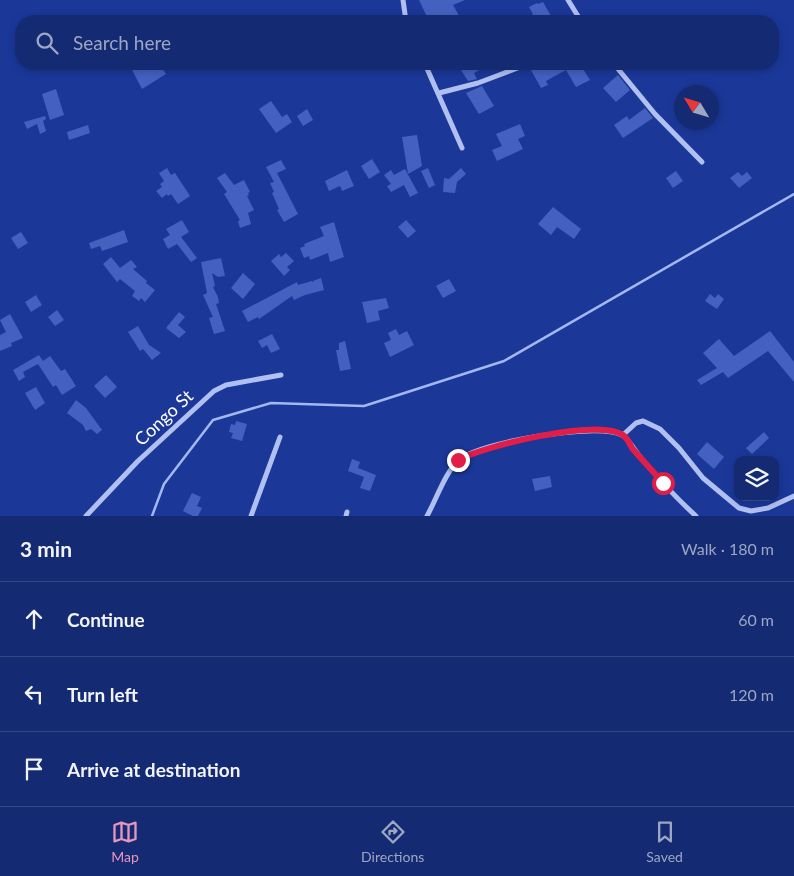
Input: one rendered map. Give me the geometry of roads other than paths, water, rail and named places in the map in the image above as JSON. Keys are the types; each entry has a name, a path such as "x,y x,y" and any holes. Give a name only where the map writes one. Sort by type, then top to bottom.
{"street":[{"path":"403,0 405,15"},
{"path":"568,0 577,15"},
{"path":"428,70 462,148"},
{"path":"439,93 478,83 512,70"},
{"path":"619,70 655,114 702,162"},
{"name":"Congo St","path":"86,516 138,461 214,391 226,385 281,375"},
{"path":"623,435 636,423 644,420 660,429 680,448 703,478 739,508 751,511 768,508 794,496"},
{"path":"428,516 447,477 458,460 468,454 532,437 572,432 611,432 623,435 663,483 696,516"},
{"path":"250,516 280,438"}],"waterway":[{"path":"152,516 164,484 213,420 271,403 364,406 504,361 794,194"}]}
